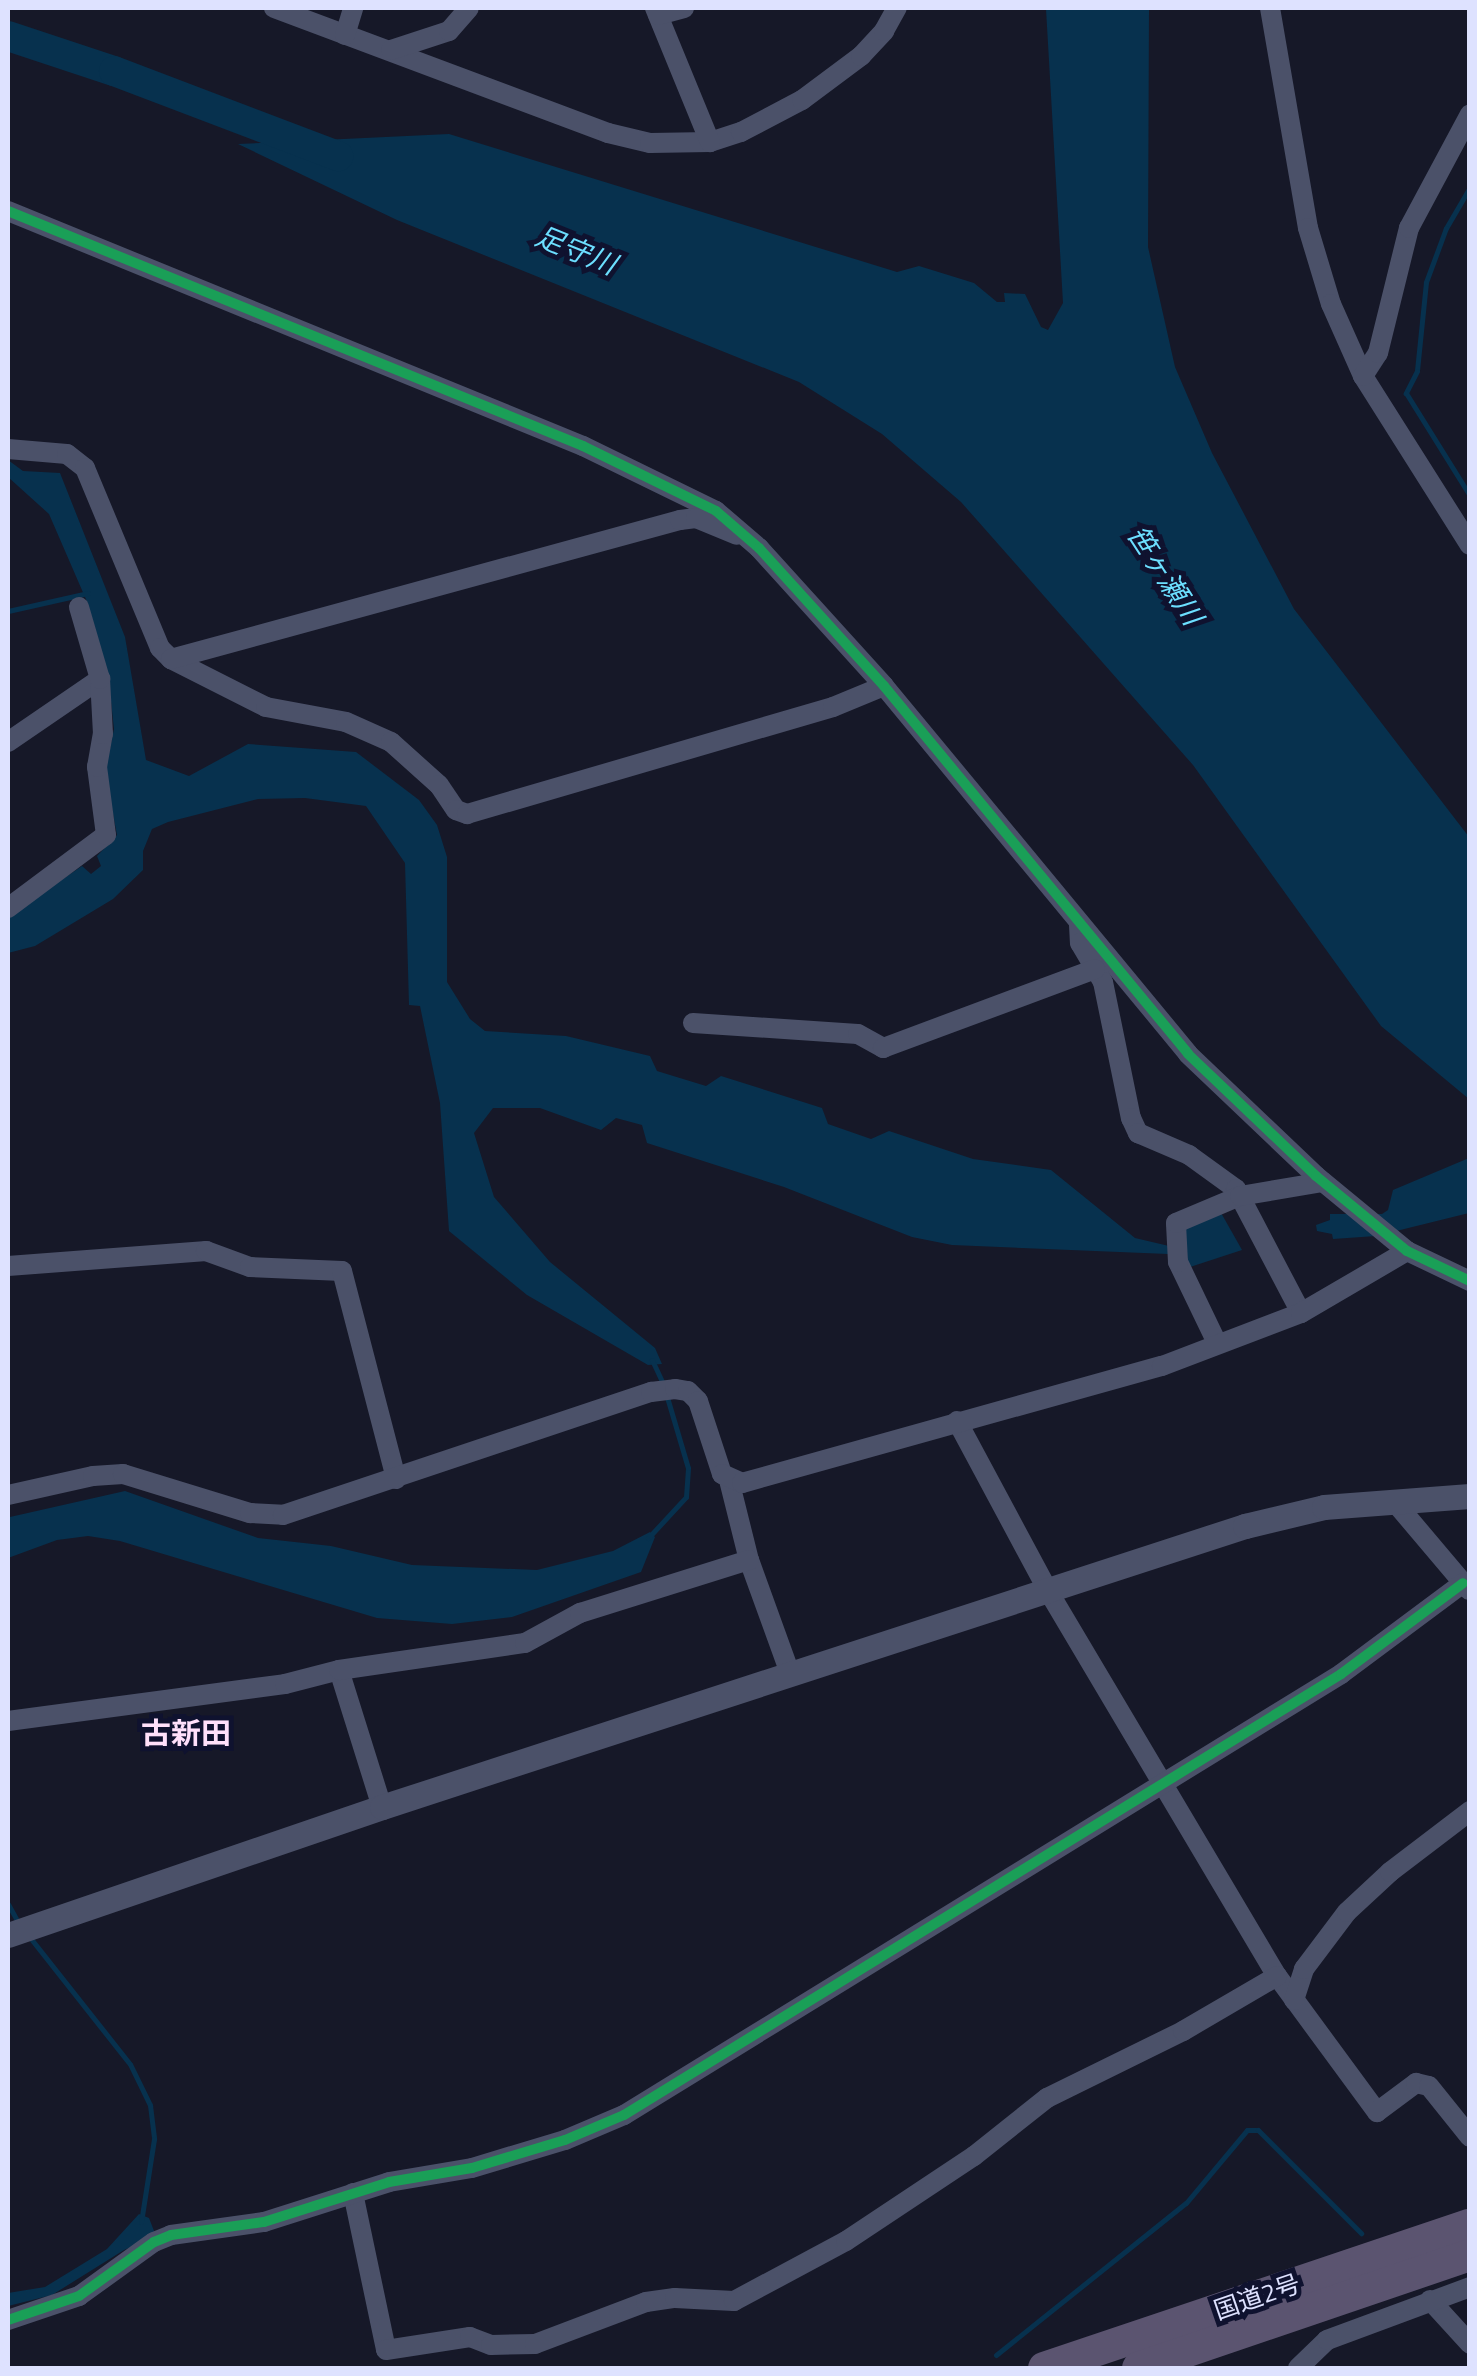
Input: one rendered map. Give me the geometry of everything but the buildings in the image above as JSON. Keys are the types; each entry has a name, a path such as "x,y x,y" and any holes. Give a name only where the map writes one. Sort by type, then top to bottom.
{"highway":[{"name":"国道2号","path":"1044,2368 1470,2225"},
{"name":"国道2号","path":"1138,2368 1470,2254"}],"street":[{"path":"274,8 608,133 650,143 710,142 741,132 836,78 884,31 897,8"},
{"path":"345,34 353,8"},
{"path":"391,50 449,31 470,8"},
{"path":"684,8 657,11 710,142"},
{"path":"1270,8 1308,228 1331,304 1362,376 1470,545"},
{"path":"1362,376 1378,352 1409,228 1470,114"},
{"path":"8,211 583,446 670,485 716,511 746,536 884,686 1188,1054 1328,1185 1407,1251 1470,1280"},
{"path":"8,449 67,454 84,468 160,648 171,659 266,707 346,722 392,742 438,785 456,810 467,814 832,707 884,686"},
{"path":"171,659 680,520 696,518 746,536"},
{"path":"8,908 106,836 98,767 103,734 100,679 79,606"},
{"path":"8,742 100,679"},
{"path":"1080,924 1080,943 1103,982 1130,1118 1138,1134 1207,1166 1240,1196 1301,1314"},
{"path":"693,1023 846,1032 884,1048 1095,969"},
{"path":"1218,1343 1176,1248 1176,1222 1240,1196 1328,1185"},
{"path":"8,1266 206,1251 250,1268 342,1270 396,1479"},
{"path":"8,1495 93,1476 124,1474 250,1513 283,1515 650,1392 675,1388 698,1401 722,1474 742,1483 1162,1366 1301,1314 1407,1251"},
{"path":"957,1420 1047,1589 1160,1786 1294,2000 1378,2112 1416,2083 1429,2086 1470,2137"},
{"path":"729,1480 748,1560 790,1673"},
{"path":"18,1931 382,1807 1245,1526 1324,1507 1470,1496"},
{"path":"8,2320 80,2296 171,2234 264,2222 389,2182 472,2168 565,2140 624,2116 1341,1674 1466,1587 1393,1500"},
{"path":"8,1721 285,1684 339,1670 525,1643 580,1614 748,1560"},
{"path":"339,1670 382,1807"},
{"path":"1294,2000 1304,1969 1347,1912 1470,1811"},
{"path":"353,2194 388,2359 470,2337 491,2345 535,2344 646,2302 675,2298 734,2301 846,2241 974,2156 1047,2098 1183,2031 1277,1976"},
{"path":"1302,2367 1326,2340 1470,2287"},
{"path":"1430,2300 1470,2344"}],"water":[{"name":"笹ヶ瀬川","path":"1149,8 1148,247 1175,367 1212,453 1294,609 1469,837 1469,1099 1381,1026 1193,765 961,502 882,434 799,382 397,220 238,144 449,134 897,272 919,266 974,283 997,302 1005,302 1004,293 1025,294 1041,327 1048,330 1063,303 1046,9"},
{"path":"8,460 23,471 60,473 125,637 146,760 189,776 248,744 356,752 419,800 437,825 447,857 447,982 470,1019 485,1031 566,1036 650,1056 657,1071 706,1086 721,1076 822,1108 828,1124 871,1139 889,1131 973,1159 1051,1170 1135,1238 1169,1246 1168,1254 952,1245 912,1237 784,1187 647,1143 642,1125 616,1118 601,1130 540,1108 493,1108 474,1133 494,1197 550,1262 655,1348 662,1364 648,1365 527,1295 449,1231 440,1103 420,1006 409,1005 405,863 366,806 305,798 258,799 168,822 152,829 143,851 143,870 113,899 35,946 8,953 8,916 82,866 91,874 101,866 97,856 117,835 105,772 114,729 108,674 88,604 49,514 8,477"},
{"path":"1469,1158 1469,1213 1376,1236 1333,1239 1332,1234 1317,1231 1316,1225 1330,1220 1330,1214 1382,1214 1388,1210 1393,1190"},
{"path":"1220,1211 1242,1250 1190,1267 1183,1252 1182,1228"},
{"path":"125,1491 258,1538 331,1546 412,1565 537,1570 613,1551 650,1532 655,1537 641,1572 512,1617 452,1624 377,1618 120,1541 88,1536 57,1540 8,1558 10,1517"},
{"path":"139,2214 149,2218 156,2236 124,2250 52,2295 8,2306 8,2293 45,2287 107,2249"}],"waterway":[{"name":"足守川","path":"8,36 114,71 338,156"},
{"path":"1470,187 1446,228 1426,282 1417,371 1406,393 1470,496"},
{"path":"8,611 88,593"},
{"path":"652,1360 664,1386"},
{"path":"648,1538 686,1497 688,1468 667,1397"},
{"path":"8,1904 18,1922"},
{"path":"28,1935 130,2064 150,2105 154,2139 141,2222"},
{"path":"996,2355 1186,2203 1247,2130 1258,2130 1361,2233"}],"cycle path":[{"path":"8,211 583,446 716,511 759,548 884,686 1188,1054 1316,1176 1407,1251 1470,1281"},
{"path":"8,2320 79,2296 154,2242 171,2235 264,2222 389,2182 472,2168 565,2140 624,2115 1341,1674 1463,1583"}],"district":[{"name":"古新田","path":"186,1733"}]}
